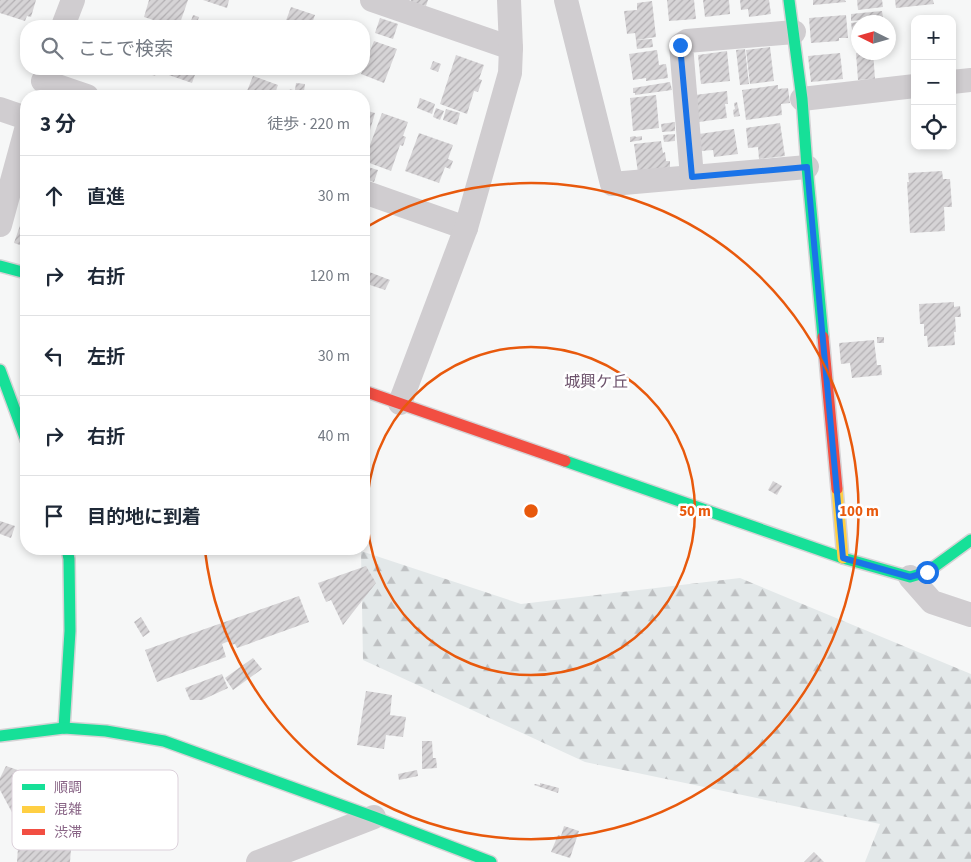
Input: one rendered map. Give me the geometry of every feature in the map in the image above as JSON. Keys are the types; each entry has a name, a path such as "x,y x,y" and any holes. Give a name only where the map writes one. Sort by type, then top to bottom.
{"street":[{"path":"65,20 73,0"},
{"path":"372,0 511,48"},
{"path":"400,403 466,228 510,72 509,0"},
{"path":"566,0 612,184 807,167"},
{"path":"789,0 802,99 843,558"},
{"path":"692,177 680,45 687,40 794,32"},
{"path":"956,82 971,80"},
{"path":"43,82 68,90"},
{"path":"802,99 911,86"},
{"path":"0,109 20,116"},
{"path":"0,225 20,152"},
{"path":"370,194 466,228"},
{"path":"0,266 20,271"},
{"path":"0,370 20,424"},
{"path":"370,393 843,558 910,577 927,572 971,540"},
{"path":"64,728 70,632 68,555"},
{"path":"910,577 932,602 971,615"},
{"path":"0,736 64,728 106,731 164,741 374,817 491,862"},
{"path":"258,862 374,817"}],"green space":[{"path":"370,554 521,604 740,578 971,674 971,862 865,862 880,824 585,762 363,660 361,555"}],"building":[{"path":"0,0 36,0 31,17 27,16 25,20 0,13"},
{"path":"149,0 188,0 181,20 153,20 144,17"},
{"path":"203,0 229,0 227,8"},
{"path":"411,0 428,0 426,6 411,2"},
{"path":"667,0 694,0 696,19 669,21"},
{"path":"703,0 729,0 730,14 705,17"},
{"path":"740,0 769,0 771,14 749,17 748,9 741,10"},
{"path":"813,0 845,0 846,2 813,5"},
{"path":"857,0 882,0 883,7 858,10"},
{"path":"895,0 933,0 934,4 896,8"},
{"path":"652,1 656,37 636,40 635,33 627,34 624,11 637,10 637,3"},
{"path":"291,7 315,15 313,20 286,20"},
{"path":"882,11 883,15 851,15"},
{"path":"193,15 199,17 198,20 191,20"},
{"path":"846,15 848,38 839,38 839,41 811,43 809,18"},
{"path":"380,18 398,24 393,39 375,33"},
{"path":"652,39 653,47 637,49 636,40"},
{"path":"374,41 397,49 384,83 364,75 370,75 370,51"},
{"path":"770,47 774,81 750,84 746,50"},
{"path":"745,49 749,84 740,85 736,50"},
{"path":"657,50 659,65 666,64 668,78 646,81 646,78 633,80 629,54"},
{"path":"727,51 730,81 701,84 698,55"},
{"path":"840,53 843,79 811,82 808,56"},
{"path":"456,55 484,65 479,79 482,80 478,92 474,91 467,114 440,104"},
{"path":"857,60 874,60 875,79 858,80"},
{"path":"433,61 441,64 438,72 430,69"},
{"path":"169,75 195,75 192,83"},
{"path":"253,76 278,85 276,90 247,90"},
{"path":"670,82 672,90 635,95 633,93 633,88"},
{"path":"296,83 305,84 304,90 295,90"},
{"path":"778,85 778,89 788,88 790,103 781,104 782,115 746,120 742,90"},
{"path":"727,91 728,104 725,104 727,118 699,122 695,95"},
{"path":"656,95 659,128 633,131 630,98"},
{"path":"420,98 435,104 432,114 417,108"},
{"path":"737,102 740,116 734,117 734,103"},
{"path":"436,108 444,111 440,120 433,117"},
{"path":"446,109 460,113 457,125 443,120"},
{"path":"370,112 375,113 370,130"},
{"path":"382,113 408,122 403,136 406,137 403,146 400,145 391,171 370,163 370,145"},
{"path":"675,122 675,131 662,132 661,124"},
{"path":"780,123 785,156 759,159 758,147 748,148 746,128"},
{"path":"734,129 738,154 714,157 713,150 701,151 699,134"},
{"path":"419,133 453,145 448,159 453,161 450,169 445,167 439,183 405,171"},
{"path":"675,134 675,141 664,142 663,135"},
{"path":"642,136 642,140 630,142 630,137"},
{"path":"661,141 663,153 665,152 666,161 670,161 670,167 638,173 634,144"},
{"path":"370,168 378,170 374,182 370,181"},
{"path":"942,171 943,179 950,179 952,207 944,207 945,231 910,233 908,173"},
{"path":"20,226 20,245 14,243"},
{"path":"370,272 390,280 385,290 370,285"},
{"path":"954,302 954,307 960,306 961,317 955,317 955,345 928,347 927,336 924,336 924,324 920,324 919,304"},
{"path":"877,337 884,337 884,343 877,343"},
{"path":"874,340 877,365 881,365 882,375 852,378 850,363 841,364 839,343"},
{"path":"773,481 782,486 777,495 768,490"},
{"path":"0,521 15,526 11,538 0,534"},
{"path":"366,566 376,583 343,625 331,600 326,602 318,583"},
{"path":"299,596 309,622 237,648 235,644 230,645 229,641 222,644 226,657 157,682 145,650"},
{"path":"141,617 150,632 143,637 134,622"},
{"path":"253,658 262,669 233,690 225,678"},
{"path":"222,674 228,688 202,700 190,700 185,688"},
{"path":"366,691 392,695 390,715 406,717 403,737 386,735 384,749 357,745"},
{"path":"422,741 432,741 433,758 436,758 437,768 422,769"},
{"path":"6,766 18,770 12,770 12,812 0,790 0,778"},
{"path":"417,770 418,776 399,780 398,774"},
{"path":"540,783 559,788 558,793 534,785 540,785"},
{"path":"564,826 579,831 570,858 551,852 558,835 561,836"},
{"path":"18,850 71,850 70,862 17,862"},
{"path":"814,852 824,862 804,862"}],"traffic: fast":[{"path":"789,0 802,99 823,337"},
{"path":"0,266 20,271"},
{"path":"0,370 20,424"},
{"path":"565,461 843,558 910,577 927,572 971,540"},
{"path":"64,728 70,631 68,555"},
{"path":"0,736 64,728 106,731 164,741 374,817 491,862"}],"traffic: slow":[{"path":"837,489 843,558"}],"traffic: jam":[{"path":"823,337 837,489"},
{"path":"370,393 565,461"}],"district":[{"name":"城興ケ丘","path":"596,381"}],"route":[{"path":"680,45 692,177 807,167 843,558 910,577 927,572"}]}
